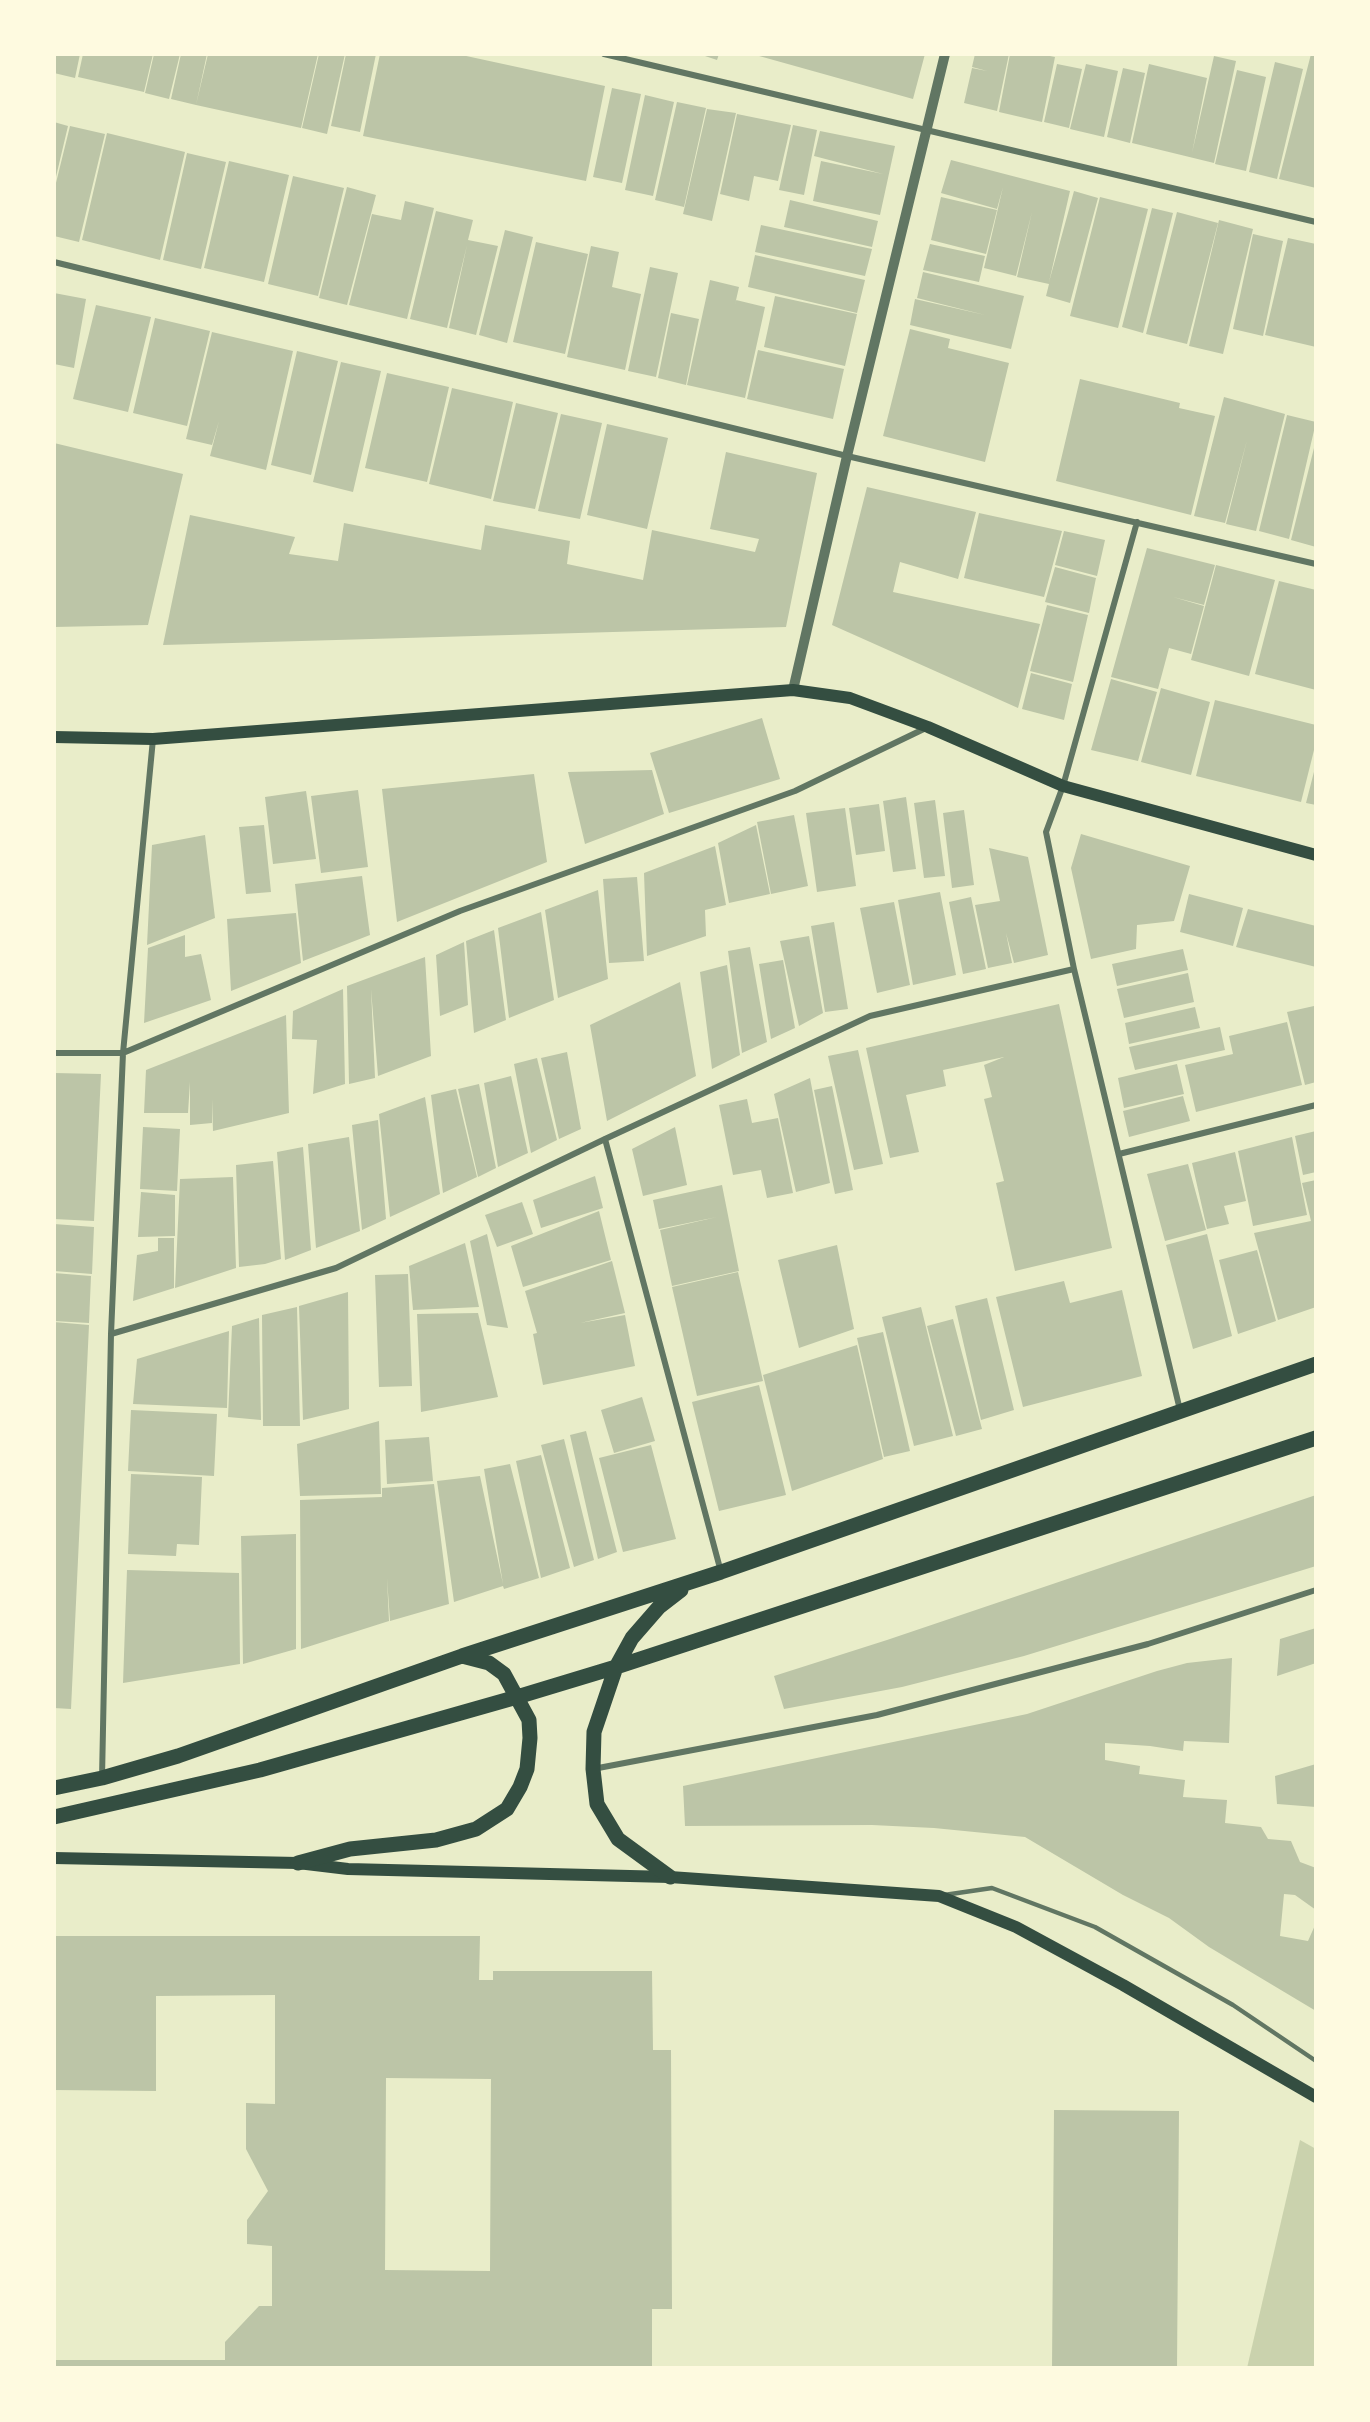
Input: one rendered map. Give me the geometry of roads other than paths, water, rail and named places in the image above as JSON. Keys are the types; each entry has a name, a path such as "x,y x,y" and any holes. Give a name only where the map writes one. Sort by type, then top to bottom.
{"main road":[{"path":"54,737 153,739 793,690 850,698 928,727 1063,786 1316,855"},
{"path":"54,1788 102,1778 178,1756 462,1656 691,1583 1316,1364"},
{"path":"54,1817 260,1770 517,1697 616,1667 1316,1438"},
{"path":"670,1877 618,1839 597,1804 592,1769 594,1732 616,1667 632,1638 659,1607 691,1583"},
{"path":"298,1863 350,1849 436,1840 476,1829 507,1809 527,1769 529,1720 504,1674 489,1664 462,1656"},
{"path":"54,1858 298,1863 348,1869 670,1877 939,1896 1016,1927 1316,2097"}],"street":[{"path":"604,54 1316,222"},
{"path":"793,690 847,456 945,54"},
{"path":"54,262 847,456 1316,564"},
{"path":"1137,522 1063,786 1046,832 1074,969 1181,1413"},
{"path":"54,1053 123,1053 460,911 795,791 928,727"},
{"path":"102,1778 111,1334 123,1053 153,739"},
{"path":"111,1334 336,1268 605,1139 870,1016 1074,969"},
{"path":"1119,1154 1316,1105"},
{"path":"605,1139 721,1572"},
{"path":"592,1769 877,1715 1148,1644 1316,1590"}],"lane":[{"path":"939,1896 992,1888 1095,1927 1233,2005 1316,2061"}]}
